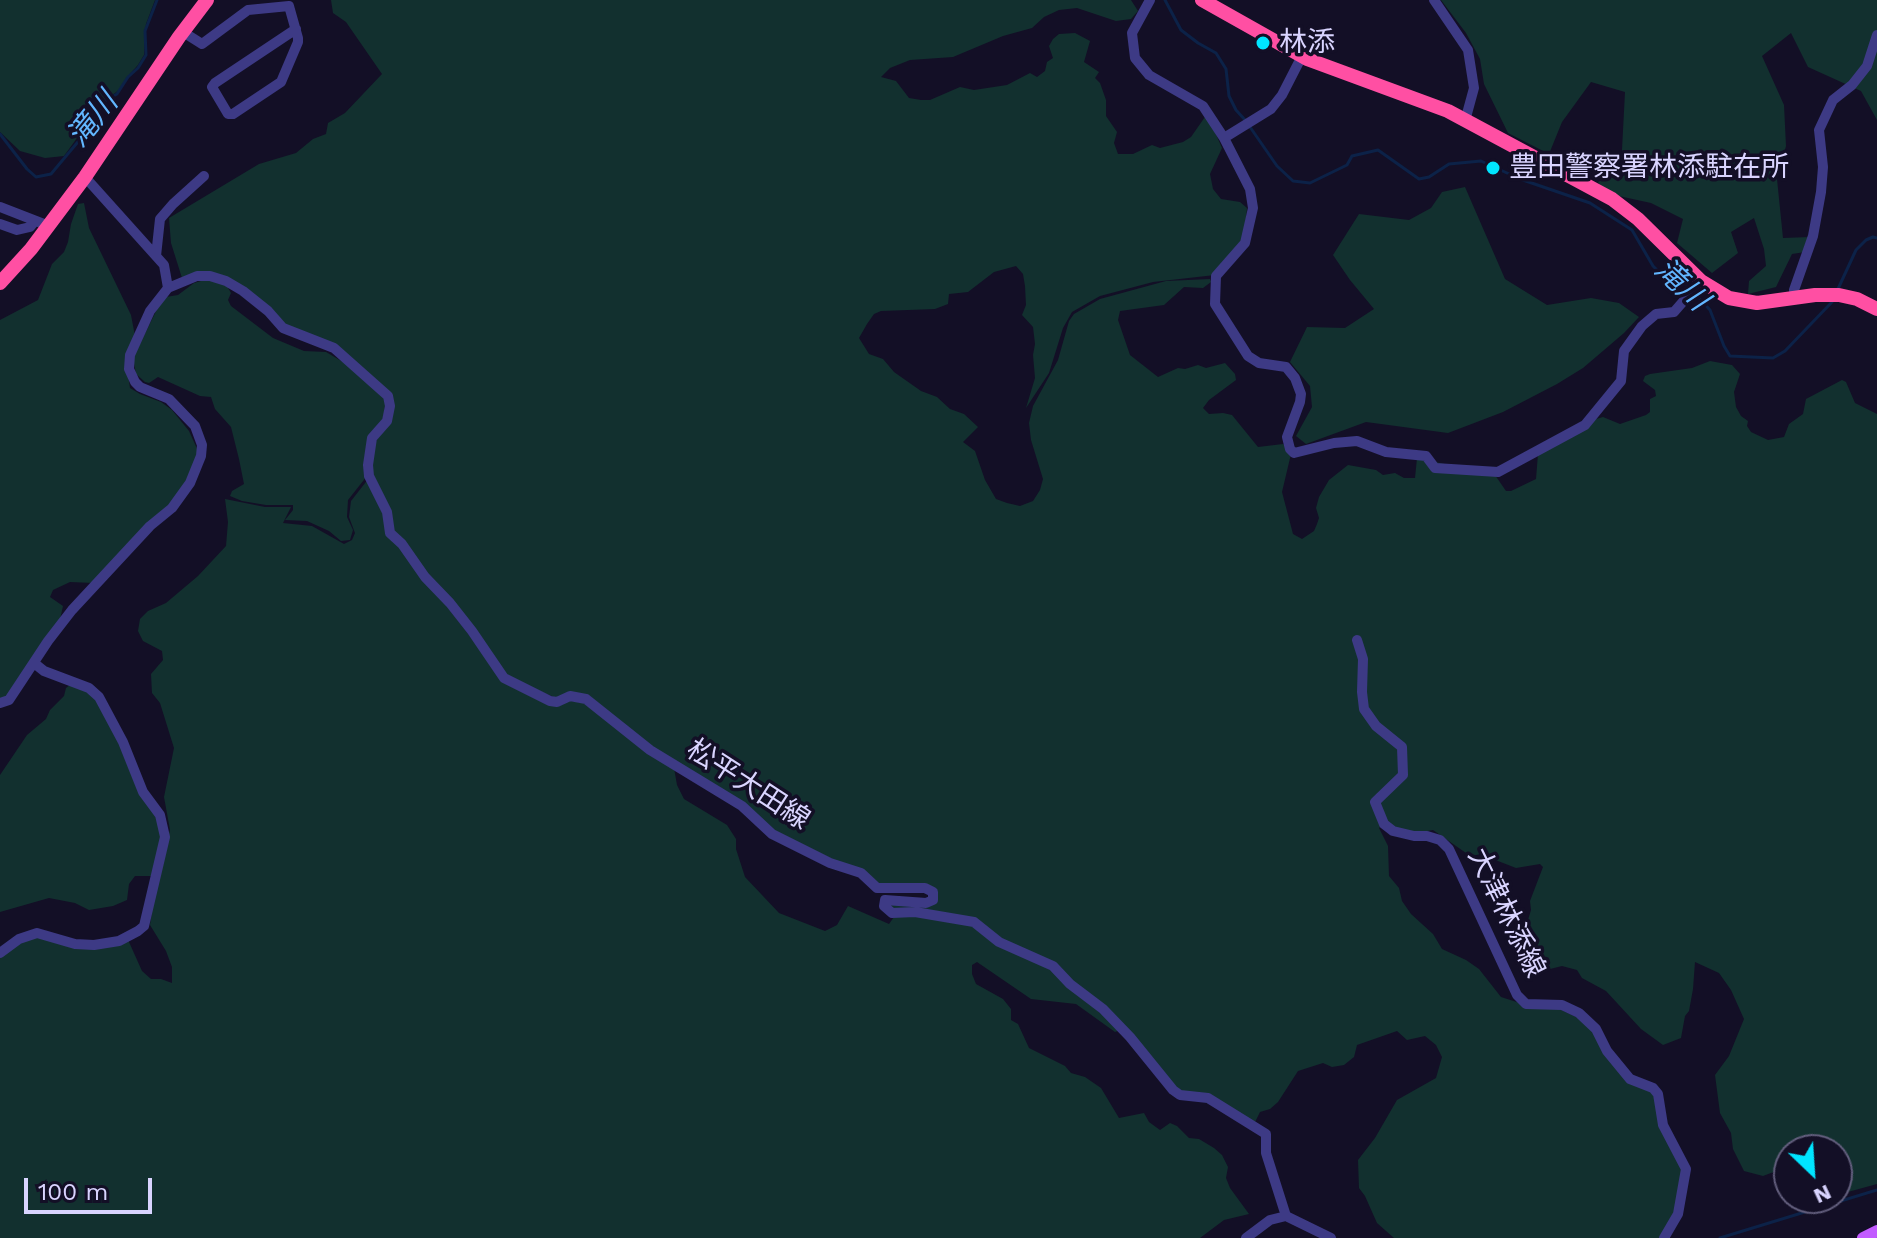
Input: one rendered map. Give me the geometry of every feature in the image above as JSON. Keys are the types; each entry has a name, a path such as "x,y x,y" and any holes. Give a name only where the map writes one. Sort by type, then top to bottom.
{"highway":[{"path":"0,283 42,224 85,177 207,0"},
{"path":"1202,0 1302,56 1419,100 1465,121 1612,199 1638,219 1701,281 1716,291 1739,301 1757,303 1833,295 1857,299 1877,309"}],"main road":[{"path":"1863,1238 1877,1231"}],"street":[{"path":"1150,0 1132,33 1135,58 1149,75 1203,106 1224,138 1250,189 1253,208 1245,243 1216,276 1217,310 1248,356 1259,363 1286,367 1299,388 1301,394 1297,414 1287,437 1294,453 1357,441 1386,452 1426,456 1435,468 1492,473 1585,425 1621,381 1624,351 1642,326 1656,314 1674,312 1701,281"},
{"path":"1434,0 1468,50 1474,88 1465,121"},
{"path":"183,32 202,44 248,10 287,4 296,29 298,42 281,82 233,114 228,114 212,87 296,29"},
{"path":"1795,299 1794,290 1813,236 1821,192 1823,167 1819,130 1833,100 1852,85 1867,66 1877,35"},
{"path":"1224,138 1275,105 1302,56"},
{"path":"156,256 160,219 204,176"},
{"path":"0,703 9,700 72,610 150,526 172,508 199,464 202,445 195,426 169,399 140,387 131,377 129,369 132,347 150,311 168,288 164,265 85,177"},
{"path":"0,207 42,224"},
{"path":"0,224 17,230 42,224"},
{"name":"松平大田線","path":"168,288 197,276 226,281 268,311 283,328 334,348 388,396 387,421 372,438 368,468 387,512 390,533 457,612 504,678 550,701 557,702 574,696 586,699 650,750 742,806 772,834 830,863 861,873 877,888 925,888 934,895 933,900 926,903 885,900 884,906 892,913 915,912 974,922 999,942 1053,966 1070,984 1103,1009 1173,1090 1180,1095 1208,1098 1266,1134 1266,1153 1286,1216"},
{"name":"大津林添線","path":"1357,640 1363,659 1364,709 1370,720 1401,743 1402,747 1403,775 1375,802 1384,824 1393,831 1440,840 1449,849 1521,999 1533,1006 1562,1005 1579,1013 1596,1029 1607,1051 1630,1079 1653,1088 1658,1094 1663,1125 1686,1169 1678,1214 1664,1238"},
{"path":"0,953 19,939 37,933 75,944 94,945 119,941 138,931 144,926 165,837 160,815 143,792 123,742 99,697 89,688 44,671 34,663"},
{"path":"1246,1238 1270,1220 1286,1216 1331,1238"}],"green space":[{"path":"0,0 155,0 146,24 144,55 119,90 103,102 64,156 45,158 20,151 0,132"},
{"path":"331,0 1131,0 1138,11 1131,19 1116,21 1077,8 1059,10 1044,17 1032,28 1003,36 953,57 910,60 890,68 881,77 896,81 909,98 921,100 930,100 960,87 974,90 1007,85 1030,73 1037,77 1045,71 1047,62 1053,58 1049,46 1053,39 1059,34 1075,33 1090,41 1084,62 1099,72 1095,78 1106,100 1106,116 1117,132 1114,143 1118,154 1133,154 1152,145 1160,148 1183,142 1191,137 1207,114 1222,148 1210,174 1213,189 1221,199 1240,202 1247,208 1244,240 1215,275 1153,282 1100,296 1072,312 1063,328 1049,373 1026,408 1035,378 1035,344 1033,327 1022,315 1026,305 1025,286 1023,274 1016,266 994,272 968,292 949,294 948,304 935,309 881,311 874,314 859,338 869,354 883,359 894,372 921,391 937,397 950,409 964,414 978,427 963,442 975,451 985,480 996,499 1007,503 1020,506 1033,501 1040,490 1043,479 1029,423 1033,406 1058,360 1069,321 1074,314 1100,299 1166,281 1210,279 1211,282 1203,288 1184,287 1164,305 1120,311 1118,320 1130,355 1158,377 1178,368 1198,365 1206,368 1225,363 1235,374 1236,380 1203,408 1209,414 1232,415 1258,447 1283,444 1290,449 1282,492 1293,534 1302,539 1314,531 1319,518 1316,508 1319,497 1329,480 1348,465 1376,470 1383,475 1395,473 1404,478 1415,478 1417,458 1495,475 1506,491 1511,491 1536,479 1538,454 1596,419 1603,417 1620,424 1650,412 1650,399 1656,396 1655,390 1643,381 1650,374 1692,368 1710,361 1732,365 1740,374 1734,392 1736,407 1748,421 1751,432 1768,440 1784,437 1789,424 1803,414 1806,399 1842,380 1846,382 1855,403 1877,414 1877,1184 1853,1191 1853,1134 1773,1134 1773,1172 1763,1176 1744,1171 1733,1149 1731,1133 1720,1113 1715,1075 1729,1056 1744,1019 1731,990 1719,973 1695,962 1689,1011 1685,1016 1681,1038 1663,1045 1641,1029 1606,991 1582,978 1577,970 1562,966 1538,972 1526,945 1530,901 1543,867 1540,864 1516,868 1480,854 1473,856 1466,853 1433,830 1416,833 1394,829 1385,823 1379,828 1388,846 1389,876 1399,888 1402,901 1411,914 1433,934 1442,949 1479,969 1501,997 1532,1007 1555,1007 1587,1022 1605,1051 1654,1093 1683,1163 1675,1216 1662,1238 1394,1238 1377,1223 1359,1188 1358,1160 1397,1100 1436,1078 1442,1057 1436,1045 1425,1036 1407,1040 1397,1031 1357,1045 1354,1057 1344,1065 1332,1067 1323,1063 1298,1071 1278,1102 1260,1112 1255,1122 1181,1093 1084,990 1001,941 980,923 896,912 888,905 921,905 936,893 883,887 773,831 676,766 596,705 559,699 505,677 394,536 370,475 374,446 392,405 342,350 290,329 222,277 182,278 171,243 169,218 259,164 296,153 313,139 326,134 328,123 345,113 382,74 346,22 333,13"},
{"path":"1441,0 1877,0 1877,120 1861,91 1808,67 1791,33 1762,56 1784,105 1786,146 1777,179 1783,238 1810,237 1805,252 1792,254 1776,287 1748,294 1749,281 1766,266 1754,218 1731,232 1738,253 1712,273 1677,243 1683,219 1651,203 1605,193 1598,182 1621,169 1625,92 1591,82 1562,122 1549,154 1508,133 1484,84 1480,59 1466,33"},
{"path":"1465,187 1505,279 1547,305 1591,298 1619,303 1639,317 1583,368 1557,384 1503,412 1448,433 1366,422 1306,444 1296,436 1312,407 1310,386 1290,362 1307,327 1345,328 1374,309 1333,255 1359,214 1409,220 1431,208 1442,192"},
{"path":"84,203 89,228 131,315 135,336 127,367 130,388 172,410 189,431 199,453 179,496 94,583 70,582 53,590 50,597 63,606 59,624 7,699 0,700 0,320 38,300 52,264 64,252 78,204"},
{"path":"208,279 227,286 231,293 228,300 231,306 273,338 304,351 326,352 355,369 386,397 383,423 372,437 367,476 348,500 347,517 353,530 350,540 341,541 329,531 307,521 285,520 293,505 266,505 230,496 232,491 244,484 231,427 215,409 211,397 200,396 158,377 145,382 136,374 133,358 160,303 194,283"},
{"path":"369,478 382,503 388,530 503,679 543,698 575,697 674,768 684,799 727,825 736,839 745,877 779,913 825,931 837,925 848,906 889,924 894,917 911,914 974,925 1045,964 1120,1030 1115,1032 1076,1004 1031,999 977,962 972,965 972,974 976,984 1003,999 1011,1009 1011,1020 1018,1024 1029,1048 1101,1088 1119,1118 1144,1113 1149,1122 1160,1130 1170,1123 1189,1138 1199,1139 1214,1148 1228,1167 1226,1178 1230,1188 1249,1214 1224,1220 1200,1238 0,1238 0,955 31,936 74,945 130,937 129,942 142,971 151,979 172,983 172,967 166,951 150,925 170,830 164,797 174,748 160,703 152,693 151,674 163,660 162,651 143,641 138,631 140,619 148,611 166,603 198,576 226,546 228,522 225,499 265,507 291,507 283,523 312,526 344,544 352,540 355,533 349,517 351,501"},
{"path":"71,684 87,690 97,699 163,827 153,876 135,876 129,884 127,900 113,906 89,910 75,903 49,898 0,912 0,775 27,735 46,719"}],"waterway":[{"name":"滝川","path":"0,134 36,177 51,174 82,137 106,100 117,94 146,55 145,31 157,0"},
{"name":"滝川","path":"1165,0 1181,30 1216,53 1226,69 1229,96 1246,121"},
{"name":"滝川","path":"1250,127 1277,166 1293,181 1310,183 1347,165 1352,156 1378,150 1419,179 1429,177 1449,164 1481,161 1520,179 1590,203 1632,230 1653,266 1663,276 1686,284 1710,310 1730,356 1773,358 1785,351 1832,302"},
{"name":"滝川","path":"1837,291 1856,250 1866,240 1877,238"},
{"path":"1720,1238 1877,1190"}],"place":[{"name":"林添","path":"1263,43"},
{"name":"豊田警察署林添駐在所","path":"1493,168"}]}
